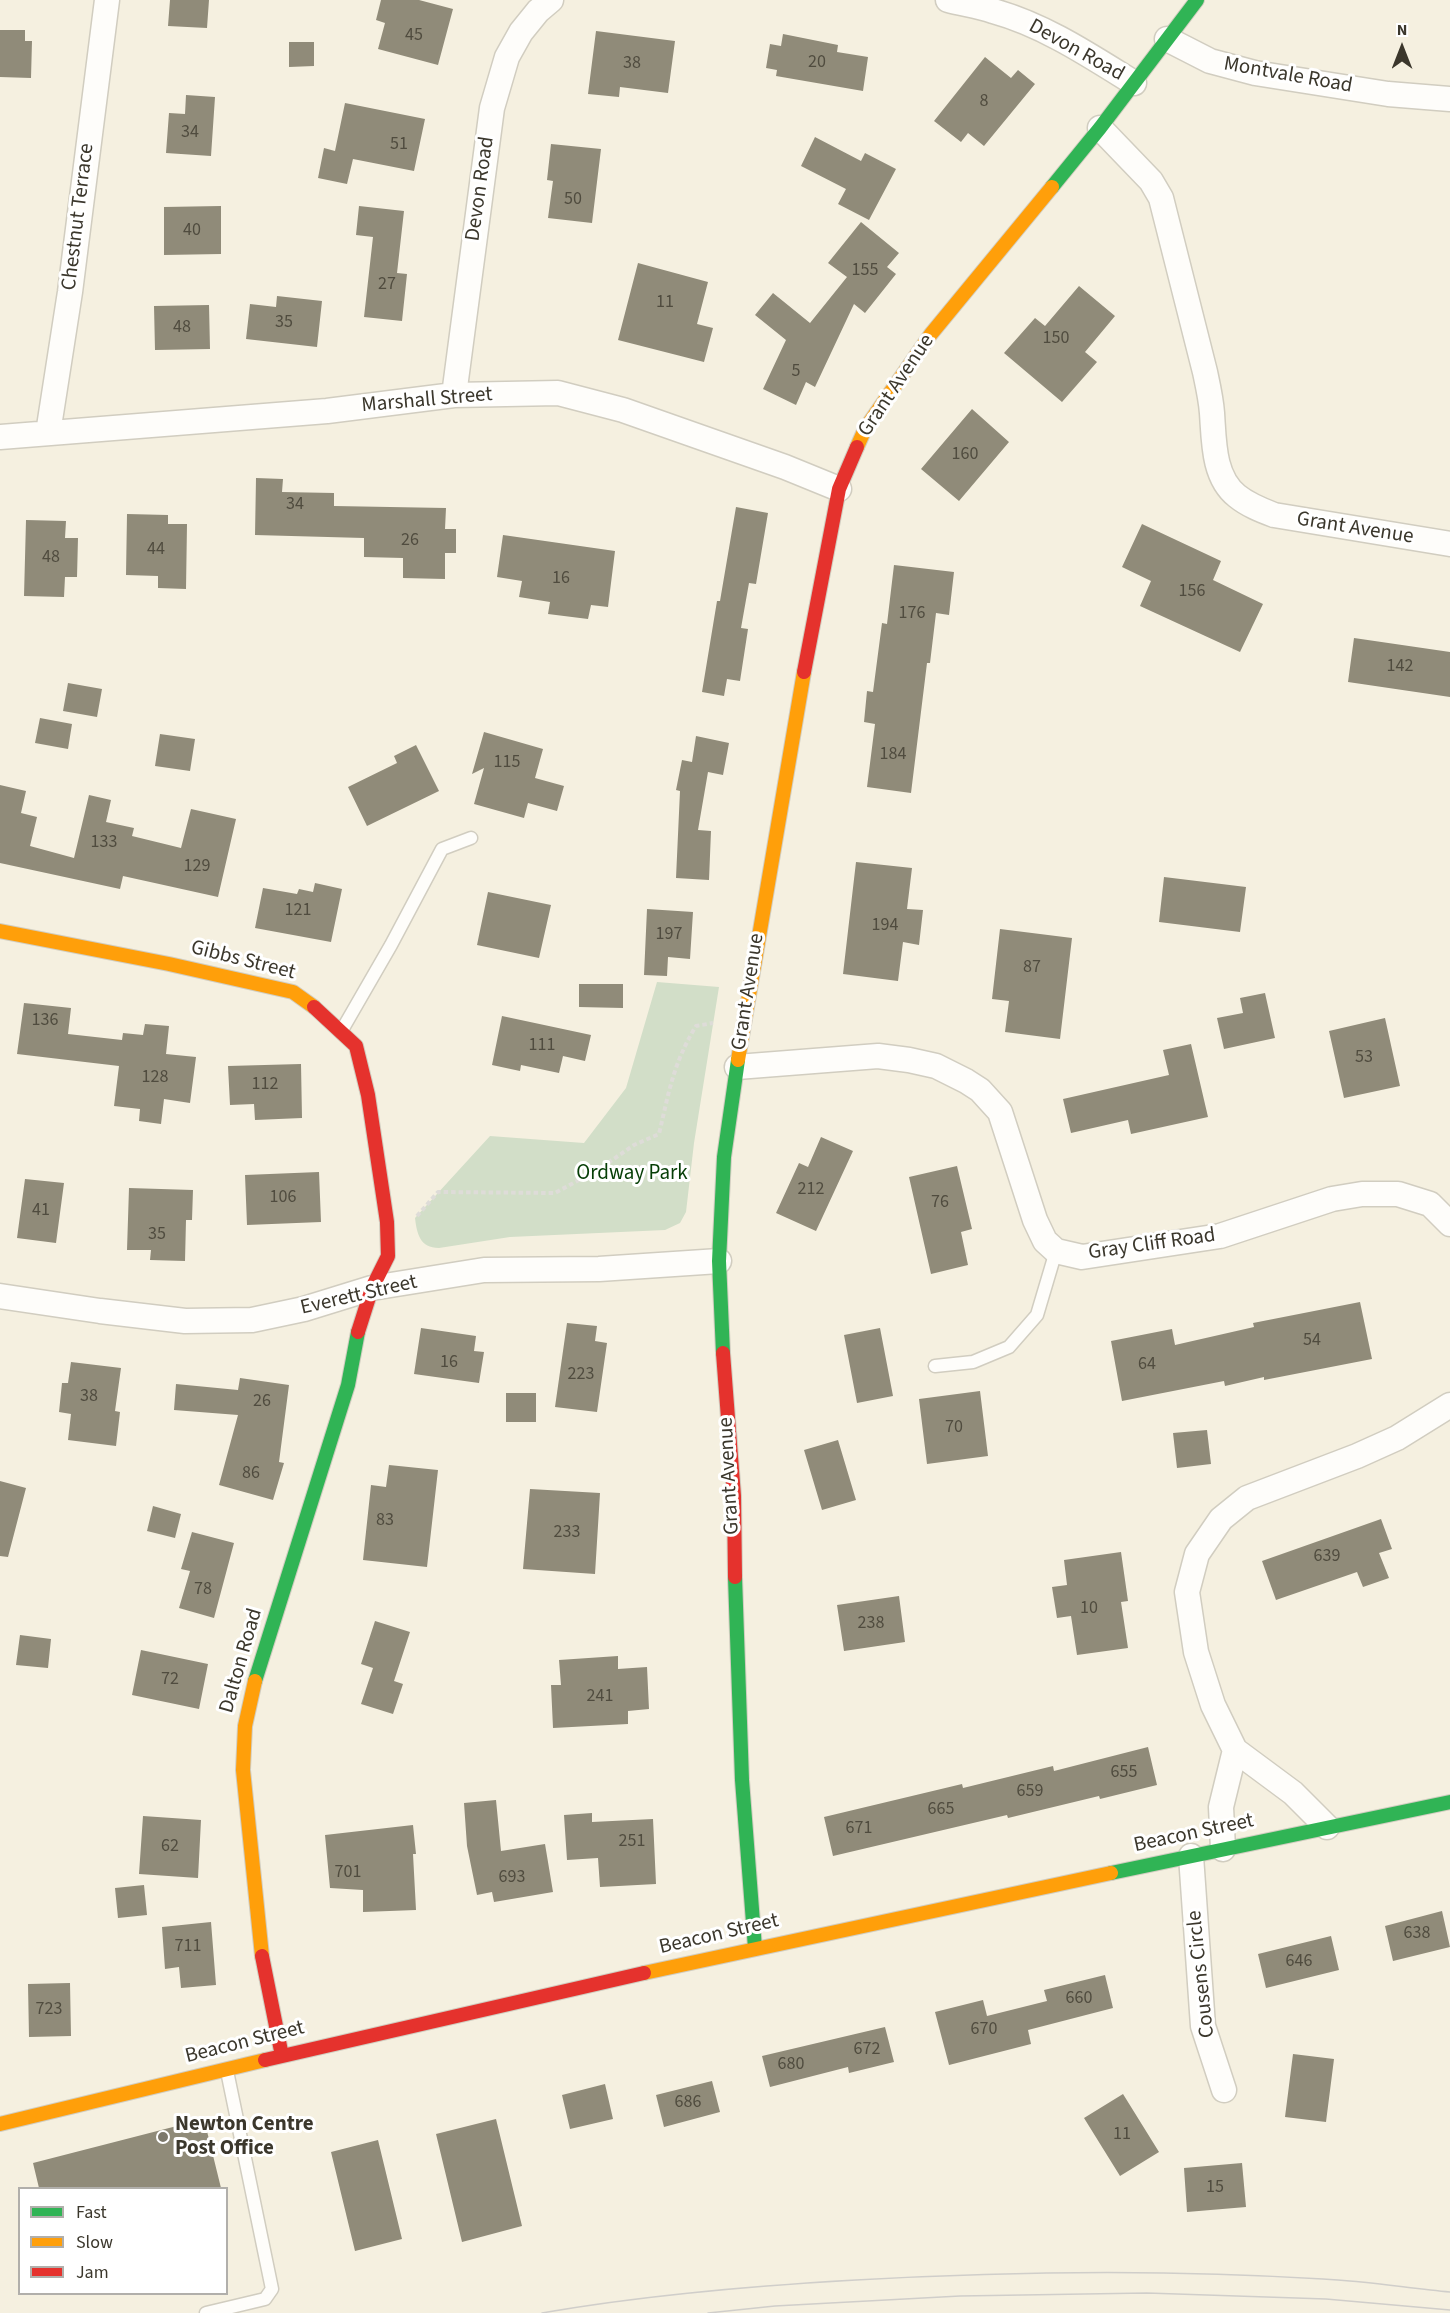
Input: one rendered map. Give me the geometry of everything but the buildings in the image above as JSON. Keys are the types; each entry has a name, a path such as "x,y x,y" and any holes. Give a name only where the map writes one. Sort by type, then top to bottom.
{"street":[{"name":"Chestnut Terrace","path":"48,433 107,0"},
{"name":"Devon Road","path":"454,395 492,108 507,57 520,32 551,0"},
{"name":"Devon Road","path":"948,0 993,11 1042,30 1071,44 1134,83"},
{"name":"Grant Avenue","path":"754,1948 742,1780 735,1598 734,1496 724,1380 719,1261 724,1157 791,740 839,489 865,429 931,334 1100,128 1197,0"},
{"name":"Montvale Road","path":"1167,39 1210,61 1248,71 1388,94 1450,99"},
{"name":"Grant Avenue","path":"1100,128 1136,164 1161,198 1205,372 1210,396 1215,450 1226,484 1236,495 1274,515 1450,544"},
{"name":"Marshall Street","path":"0,437 327,411 454,395 558,393 623,410 785,467 839,489"},
{"name":"Gibbs Street","path":"0,931 169,964 293,992 322,1012 342,1031 356,1046 368,1095 387,1221 388,1256 372,1288"},
{"name":"Gray Cliff Road","path":"737,1067 878,1056 936,1066 966,1081 980,1090 1000,1112 1035,1220 1045,1241 1056,1251 1082,1257 1220,1236 1332,1199 1362,1194 1398,1194 1430,1204 1450,1224"},
{"name":"Everett Street","path":"0,1296 184,1321 252,1320 303,1309 372,1288 484,1270 599,1269 719,1261"},
{"name":"Dalton Road","path":"282,2055 262,1960 257,1918 243,1770 245,1726 253,1686 345,1396 357,1336 372,1288"},
{"path":"1327,1827 1293,1793 1235,1750 1213,1705 1196,1652 1187,1592 1197,1554 1221,1519 1247,1498 1387,1442 1450,1405"},
{"path":"1223,1849 1221,1807 1235,1750"},
{"name":"Beacon Street","path":"0,2124 282,2055 754,1948 1450,1802"},
{"name":"Cousens Circle","path":"1191,1856 1203,2026 1224,2090"}],"lane":[{"path":"342,1031 442,849 471,838"},
{"path":"935,1366 973,1362 1009,1347 1037,1315 1056,1251"},
{"path":"206,2313 265,2299 272,2289 227,2069"}],"path":[{"path":"415,1218 438,1192 555,1193 599,1169 634,1145 659,1134 673,1073 685,1044 696,1026 713,1023"}],"green space":[{"name":"Ordway Park","path":"657,982 719,987 694,1143 686,1212 680,1223 665,1230 510,1237 439,1248 424,1243 418,1235 415,1218 490,1136 584,1143 626,1088"}],"tram line":[{"path":"542,2313 659,2296 738,2288 914,2277 1031,2273 1265,2276 1355,2281 1450,2292"},
{"path":"708,2313 775,2306 960,2296 1147,2293 1326,2299 1450,2310"}],"traffic: fast":[{"path":"1052,187 1197,0"},
{"path":"723,1353 719,1261 724,1157 738,1060"},
{"path":"255,1681 348,1385 358,1332"},
{"path":"735,1577 742,1780 755,1948"},
{"path":"1111,1873 1450,1802"}],"traffic: slow":[{"path":"857,447 865,429 931,334 1052,187"},
{"path":"738,1060 804,672"},
{"path":"0,931 169,964 293,992 314,1007"},
{"path":"255,1681 245,1726 243,1770 262,1956"},
{"path":"644,1973 1111,1873"},
{"path":"0,2124 265,2060"}],"traffic: jam":[{"path":"804,672 839,489 857,447"},
{"path":"314,1007 356,1046 368,1095 387,1222 388,1256 372,1288 358,1332"},
{"path":"723,1353 734,1496 735,1577"},
{"path":"262,1956 282,2056"},
{"path":"265,2060 644,1973"}],"place":[{"name":"Newton Centre Post Office","path":"163,2137"}]}
